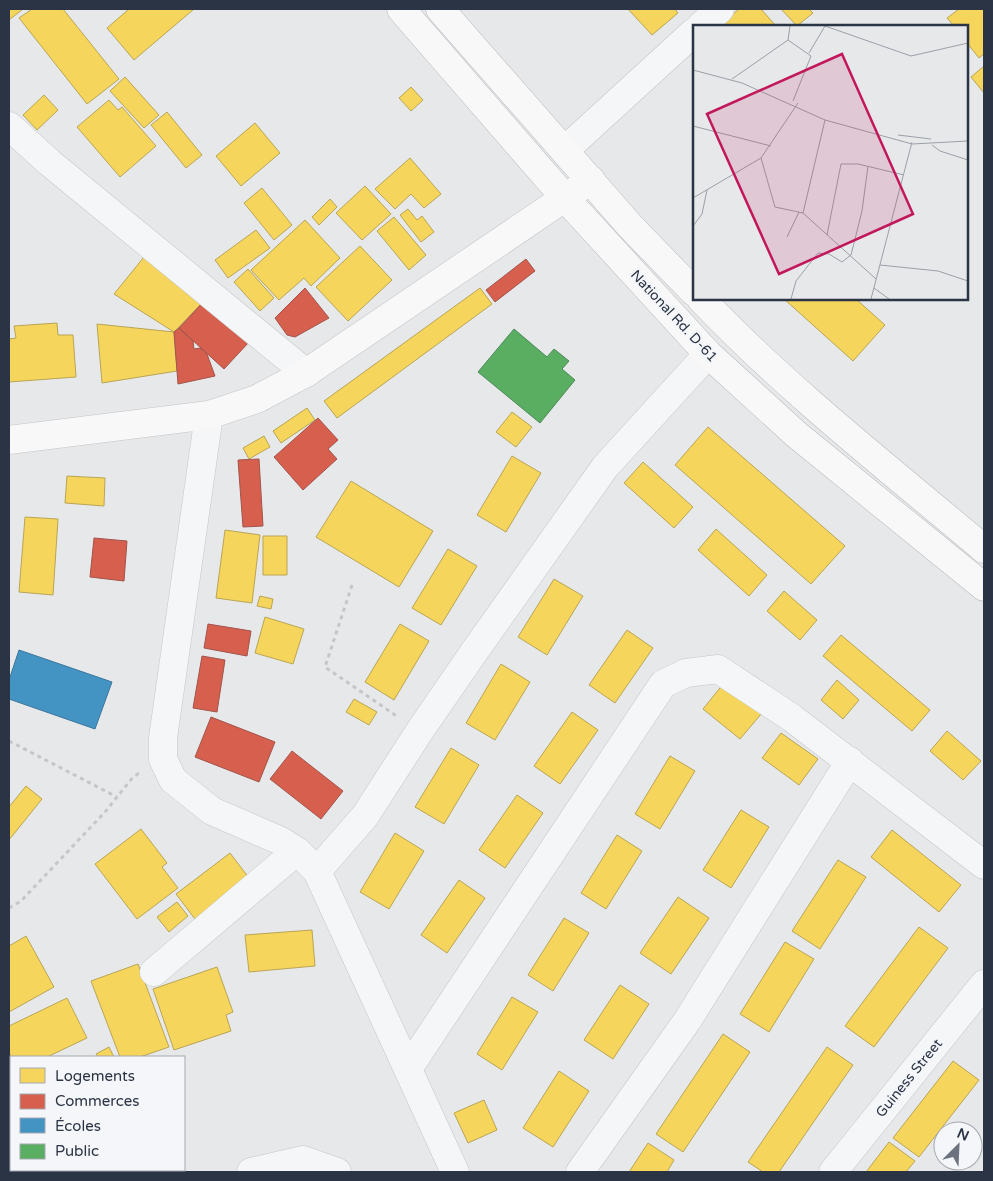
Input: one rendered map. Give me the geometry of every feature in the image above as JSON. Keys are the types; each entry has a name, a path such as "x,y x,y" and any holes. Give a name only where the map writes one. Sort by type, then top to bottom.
{"main road":[{"name":"National Rd. D-61","path":"401,9 565,198 708,354 797,435 984,587"},
{"path":"440,9 631,227 693,291"},
{"path":"9,440 209,415 257,399 306,373 591,180"},
{"path":"702,300 726,326 823,414 984,549"}],"street":[{"path":"702,25 720,9"},
{"path":"564,150 693,33"},
{"path":"9,126 50,163 306,373"},
{"path":"317,871 365,816 419,732 606,467 708,354"},
{"path":"209,415 163,738 163,759 173,780 212,810 281,841 297,851 317,871 455,1172"},
{"path":"408,1069 663,684 686,673 718,669 792,718 984,865"},
{"path":"580,1172 687,1021 850,761"},
{"path":"154,972 297,851"},
{"name":"Guiness Street","path":"833,1172 984,984"},
{"path":"251,1172 303,1160 337,1172"}],"path":[{"path":"352,586 324,667 419,732"},
{"path":"9,742 117,797"},
{"path":"9,908 21,901 105,812 133,777 163,759"}],"building: Logements":[{"path":"9,9 23,9 9,20"},
{"path":"32,9 63,9 119,79 87,104 19,18"},
{"path":"129,9 194,9 134,60 107,28"},
{"path":"628,9 675,9 678,13 652,35"},
{"path":"739,9 761,9 775,25 720,25"},
{"path":"781,9 809,9 813,13 796,25"},
{"path":"959,9 984,9 984,54 979,58 968,44 968,25 953,25 947,18"},
{"path":"984,66 984,93 971,77"},
{"path":"125,77 159,115 144,128 110,91"},
{"path":"411,87 423,100 411,111 399,98"},
{"path":"44,95 58,110 37,130 23,115"},
{"path":"109,100 118,110 122,107 156,146 120,177 77,127"},
{"path":"167,112 202,155 186,168 151,125"},
{"path":"255,123 280,153 241,186 216,156"},
{"path":"410,158 441,194 424,208 411,194 395,209 375,189"},
{"path":"365,186 391,214 362,240 336,213"},
{"path":"262,188 292,225 274,240 244,203"},
{"path":"330,199 337,207 319,225 312,217"},
{"path":"408,209 417,220 422,216 434,232 421,242 400,215"},
{"path":"394,217 426,255 409,270 377,231"},
{"path":"305,220 340,258 311,286 304,278 279,300 251,270"},
{"path":"256,230 270,248 228,278 215,260"},
{"path":"360,246 392,280 348,321 316,287"},
{"path":"144,257 205,300 174,332 114,294"},
{"path":"248,269 274,298 260,311 234,282"},
{"path":"480,288 492,304 337,418 324,401"},
{"path":"785,300 857,300 885,325 853,361"},
{"path":"57,323 58,335 73,335 76,377 9,382 9,339 16,338 14,326"},
{"path":"97,324 174,332 177,371 102,383"},
{"path":"307,408 315,420 281,443 273,431"},
{"path":"512,412 532,427 516,447 496,432"},
{"path":"708,427 845,546 811,584 675,465"},
{"path":"264,436 270,447 249,459 243,448"},
{"path":"512,456 541,473 506,532 477,515"},
{"path":"643,462 693,507 674,528 624,483"},
{"path":"67,476 105,478 104,506 65,503"},
{"path":"351,481 433,531 399,587 316,537"},
{"path":"25,517 58,519 53,595 19,592"},
{"path":"716,529 767,575 749,596 698,550"},
{"path":"225,530 260,535 252,603 216,598"},
{"path":"263,536 287,536 287,575 263,575"},
{"path":"448,549 477,566 441,625 412,608"},
{"path":"554,579 583,596 547,655 518,637"},
{"path":"784,591 817,620 800,640 767,611"},
{"path":"260,596 273,599 271,609 257,606"},
{"path":"265,617 304,629 293,664 255,653"},
{"path":"400,624 429,641 394,700 365,682"},
{"path":"627,630 653,648 615,703 589,685"},
{"path":"841,635 930,710 912,731 823,656"},
{"path":"501,664 530,682 495,740 466,723"},
{"path":"837,680 859,700 843,719 821,700"},
{"path":"724,683 762,713 740,739 703,709"},
{"path":"354,699 377,712 369,725 346,712"},
{"path":"572,712 598,730 560,784 534,766"},
{"path":"947,731 981,761 963,780 930,751"},
{"path":"781,733 818,759 799,785 762,758"},
{"path":"451,748 479,765 444,824 415,807"},
{"path":"670,756 695,771 660,829 635,814"},
{"path":"26,786 42,799 9,840 9,807"},
{"path":"517,795 543,813 505,868 479,850"},
{"path":"741,810 769,827 731,888 703,870"},
{"path":"141,829 167,863 162,867 178,888 137,919 95,864"},
{"path":"892,830 961,885 939,912 871,857"},
{"path":"395,833 424,851 389,909 360,892"},
{"path":"617,835 642,851 606,909 581,893"},
{"path":"230,853 249,878 195,919 176,894"},
{"path":"838,860 866,877 820,949 792,931"},
{"path":"459,880 485,898 447,953 421,935"},
{"path":"678,897 709,918 671,974 640,953"},
{"path":"177,902 188,916 169,932 157,917"},
{"path":"564,918 589,933 553,991 528,975"},
{"path":"919,927 948,948 874,1047 845,1026"},
{"path":"312,930 315,966 249,972 245,935"},
{"path":"26,936 54,987 9,1012 9,946"},
{"path":"785,942 814,959 769,1032 740,1014"},
{"path":"138,964 169,1047 143,1056 120,1056 91,981"},
{"path":"217,967 233,1012 226,1015 231,1031 174,1050 153,989"},
{"path":"620,985 649,1004 613,1059 584,1040"},
{"path":"512,997 538,1012 502,1070 477,1054"},
{"path":"67,998 87,1038 49,1056 11,1056 9,1026"},
{"path":"723,1034 750,1052 683,1152 656,1134"},
{"path":"109,1047 114,1056 97,1056 96,1054"},
{"path":"827,1047 853,1065 779,1172 763,1172 748,1162"},
{"path":"953,1061 979,1080 947,1121 933,1121 933,1139 919,1157 893,1138"},
{"path":"559,1071 589,1091 553,1147 523,1128"},
{"path":"484,1100 497,1130 468,1143 454,1113"},
{"path":"889,1142 915,1161 906,1172 866,1172"},
{"path":"648,1143 674,1160 667,1172 629,1172"}],"building: Commerces":[{"path":"526,259 535,271 495,302 486,290"},
{"path":"305,288 329,318 295,337 287,335 275,318"},
{"path":"205,300 250,341 224,369 179,328"},
{"path":"179,328 193,341 194,349 200,348 207,354 215,376 178,384 174,332"},
{"path":"318,418 338,440 328,449 337,459 303,490 274,457"},
{"path":"259,459 263,526 243,527 238,460"},
{"path":"94,538 127,541 124,581 90,577"},
{"path":"208,624 251,631 247,656 204,648"},
{"path":"202,656 225,660 217,712 193,708"},
{"path":"211,717 275,742 259,782 195,757"},
{"path":"292,751 343,791 321,819 270,779"}],"building: Écoles":[{"path":"19,650 112,682 95,729 9,699 9,680"}],"building: Public":[{"path":"514,329 547,357 554,349 569,361 562,369 575,380 540,423 478,372"}]}
